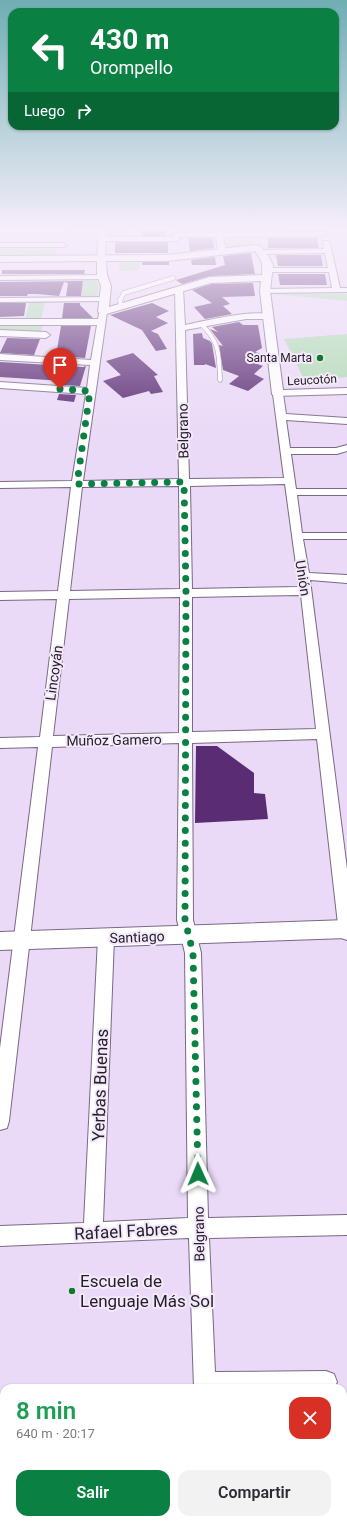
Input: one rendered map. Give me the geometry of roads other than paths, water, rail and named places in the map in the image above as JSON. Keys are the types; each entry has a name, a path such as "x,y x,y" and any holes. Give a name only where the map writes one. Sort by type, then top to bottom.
{"street":[{"path":"103,312 121,307 141,298"},
{"name":"Belgrano","path":"178,298 181,328 186,593 185,920 193,953 198,1228 204,1384"},
{"name":"Unión","path":"266,298 285,451 306,591 347,933"},
{"path":"0,300 104,299"},
{"name":"Lincoyán","path":"0,1121 77,484 104,299"},
{"path":"181,328 246,316 267,316"},
{"path":"0,322 100,322"},
{"path":"0,333 45,338 48,322"},
{"path":"0,357 41,356 94,363"},
{"path":"0,385 90,391"},
{"name":"Leucotón","path":"278,394 347,391"},
{"path":"281,416 347,421"},
{"path":"285,451 337,451 347,448"},
{"path":"0,485 290,481"},
{"path":"291,492 347,492"},
{"path":"297,536 347,536"},
{"path":"303,576 347,579"},
{"path":"0,596 306,591"},
{"name":"Muñoz Gamero","path":"0,743 323,734"},
{"name":"Santiago","path":"0,941 347,929"},
{"name":"Yerbas Buenas","path":"93,1233 106,938"},
{"name":"Rafael Fabres","path":"0,1236 198,1228 347,1225"},
{"path":"265,1384 326,1382"}],"lane":[{"path":"201,324 214,336 220,352 220,380"}],"place":[{"name":"Santa Marta","path":"320,358"},
{"name":"Escuela de Lenguaje Más Sol","path":"72,1291"}]}
